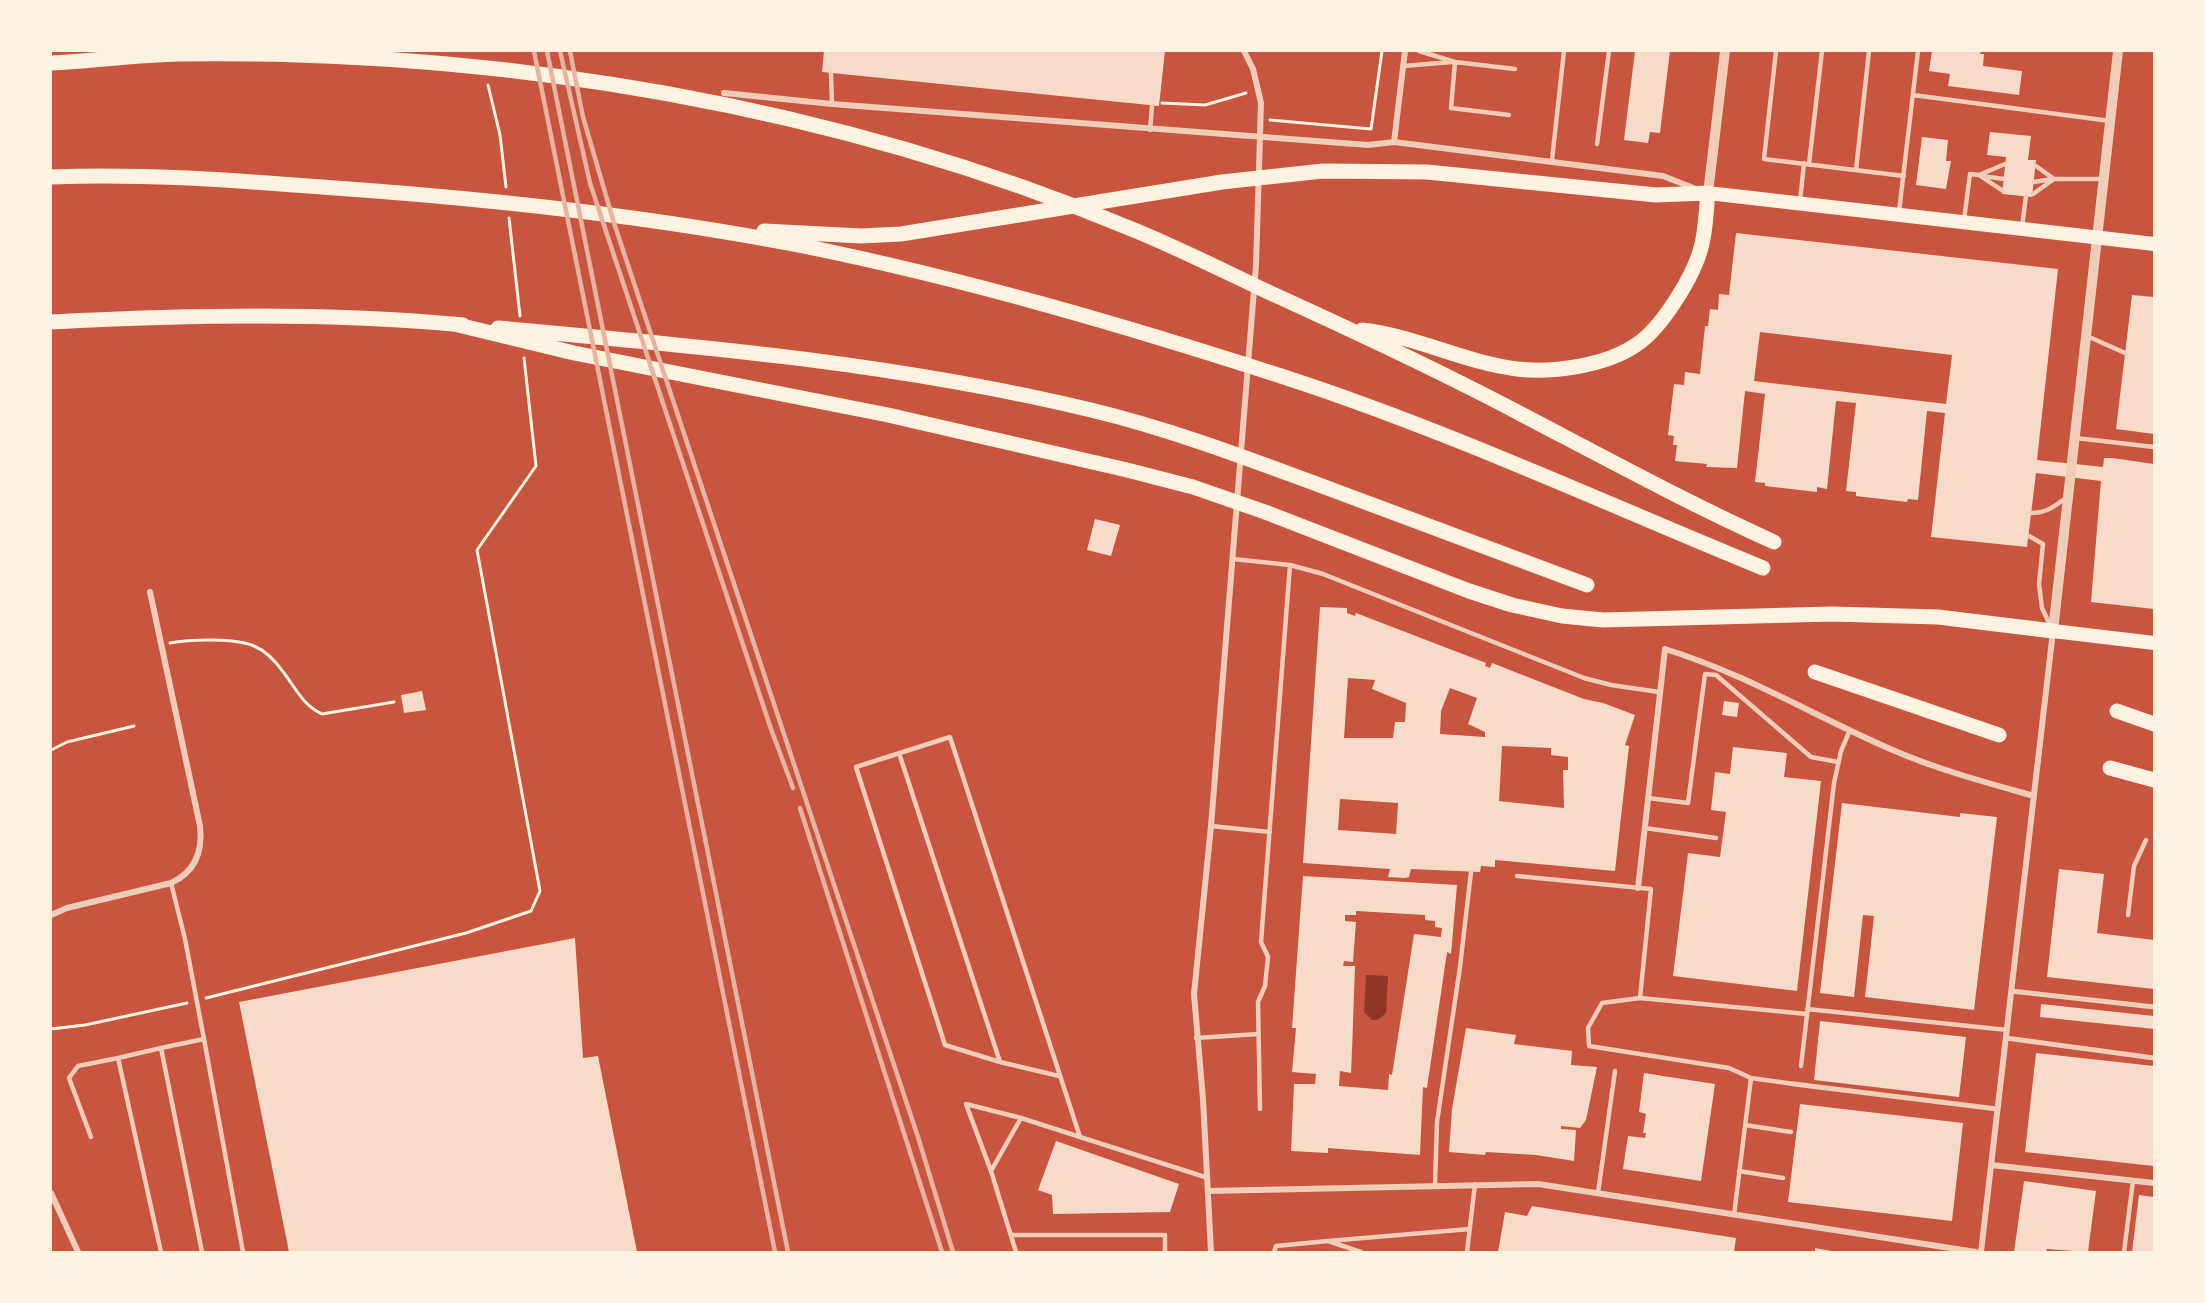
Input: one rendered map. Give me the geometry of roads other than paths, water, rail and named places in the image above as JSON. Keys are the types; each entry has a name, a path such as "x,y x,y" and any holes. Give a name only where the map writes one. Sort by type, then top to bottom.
{"highway":[{"path":"51,63 175,54 311,56 457,64 559,76 659,93 815,125 970,168 1136,230 1350,328 1644,479 1774,542"},
{"path":"695,228 861,236 901,234 1222,182 1323,171 1427,172 1656,195 1708,193 1701,248 1690,274 1655,329 1636,345 1605,359 1545,370 1518,369 1466,358 1410,339 1350,328"},
{"path":"51,177 99,175 194,178 433,195 695,228 800,246 893,266 1076,314 1286,378 1450,439 1763,568"},
{"path":"51,322 163,316 302,316 454,324 713,348 875,367 988,387 1094,411 1198,441 1587,585"},
{"path":"454,324 574,353 719,380 1019,444 1193,488 1265,512 1512,605 1562,616 1603,620 1832,614 1938,617 2054,631"},
{"path":"1815,672 1999,735"},
{"path":"2117,711 2154,724"},
{"path":"2110,768 2154,780"}],"main road":[{"path":"1708,193 2154,244"},
{"path":"2054,631 2154,643"}],"street":[{"path":"1211,1252 1203,1099 1196,1038 1195,963 1210,826 1256,265 1262,119 1259,87 1244,51"},
{"path":"1394,142 1405,51"},
{"path":"724,93 1150,130 1368,145 1394,142 1551,160 1663,176 1708,193 1725,51"},
{"path":"1982,1252 2076,438 2118,51"},
{"path":"51,915 67,908 171,883 182,878 193,867 201,842 163,644 150,591"},
{"path":"1638,888 1665,650 1697,659 1766,688 1912,758 2034,796"},
{"path":"2011,992 2154,1007"},
{"path":"2006,1038 2154,1058"},
{"path":"1794,1084 1997,1109"},
{"path":"1991,1165 2154,1183"},
{"path":"1208,1191 1295,1191 1475,1184 1538,1184 1976,1252"},
{"path":"51,1193 78,1252"}],"lane":[{"path":"1419,51 1455,62 1515,69"},
{"path":"1551,160 1564,51"},
{"path":"1597,144 1609,51"},
{"path":"1776,51 1764,159 1904,176"},
{"path":"1800,204 1822,51"},
{"path":"1856,170 1869,51"},
{"path":"1899,215 1918,51"},
{"path":"1403,66 1455,62"},
{"path":"1455,62 1451,108 1509,115"},
{"path":"831,73 832,104"},
{"path":"1913,94 2110,121"},
{"path":"1150,130 1152,106"},
{"path":"1979,175 2006,164"},
{"path":"2036,166 2054,179"},
{"path":"1964,222 1970,174 2004,179"},
{"path":"1979,175 2003,191"},
{"path":"2034,182 2054,179 2104,179"},
{"path":"2032,194 2054,179"},
{"path":"2022,229 2026,196"},
{"path":"2087,336 2125,353"},
{"path":"2076,438 2154,447"},
{"path":"2031,513 2041,513 2052,509 2069,495"},
{"path":"2029,536 2038,539 2043,544 2039,584 2042,608 2054,631"},
{"path":"1233,559 1290,565 1323,574 1584,678 1611,685 1659,692"},
{"path":"1260,1109 1258,1002 1265,986 1268,957 1261,942 1290,565"},
{"path":"1648,798 1688,803 1705,674 1716,675 1811,757 1838,762"},
{"path":"1801,1066 1838,762 1850,730"},
{"path":"1059,1076 1000,1062 945,1045 856,767 950,737 1080,1137"},
{"path":"899,753 1000,1062"},
{"path":"1210,826 1270,832"},
{"path":"1645,828 1716,838"},
{"path":"2128,915 2134,866 2146,840"},
{"path":"1435,1186 1437,1122 1460,967 1471,872"},
{"path":"1517,876 1651,889 1640,998"},
{"path":"171,883 198,1000 243,1252"},
{"path":"1794,1084 1751,1078 1729,1068 1589,1046 1588,1028 1602,1003 1640,998 2007,1030"},
{"path":"1196,1038 1258,1034"},
{"path":"91,1137 69,1078 78,1066 204,1039"},
{"path":"161,1048 202,1252"},
{"path":"118,1058 160,1252"},
{"path":"1598,1193 1615,1071"},
{"path":"1734,1215 1751,1078"},
{"path":"1016,1252 991,1171 966,1104 1021,1118 1208,1178"},
{"path":"991,1171 1021,1118"},
{"path":"1745,1125 1791,1132"},
{"path":"1739,1171 1783,1178"},
{"path":"2124,1252 2133,1180"},
{"path":"1467,1252 1475,1184"},
{"path":"1274,1252 1276,1246 1470,1229"},
{"path":"1012,1235 1165,1235 1165,1252"},
{"path":"1328,1241 1361,1252"}],"railway":[{"path":"534,51 775,1252"},
{"path":"547,51 788,1252"},
{"path":"560,51 590,183 771,729 793,788"},
{"path":"570,51 583,117 614,223 918,1137 953,1252"},
{"path":"800,808 942,1252"}]}
